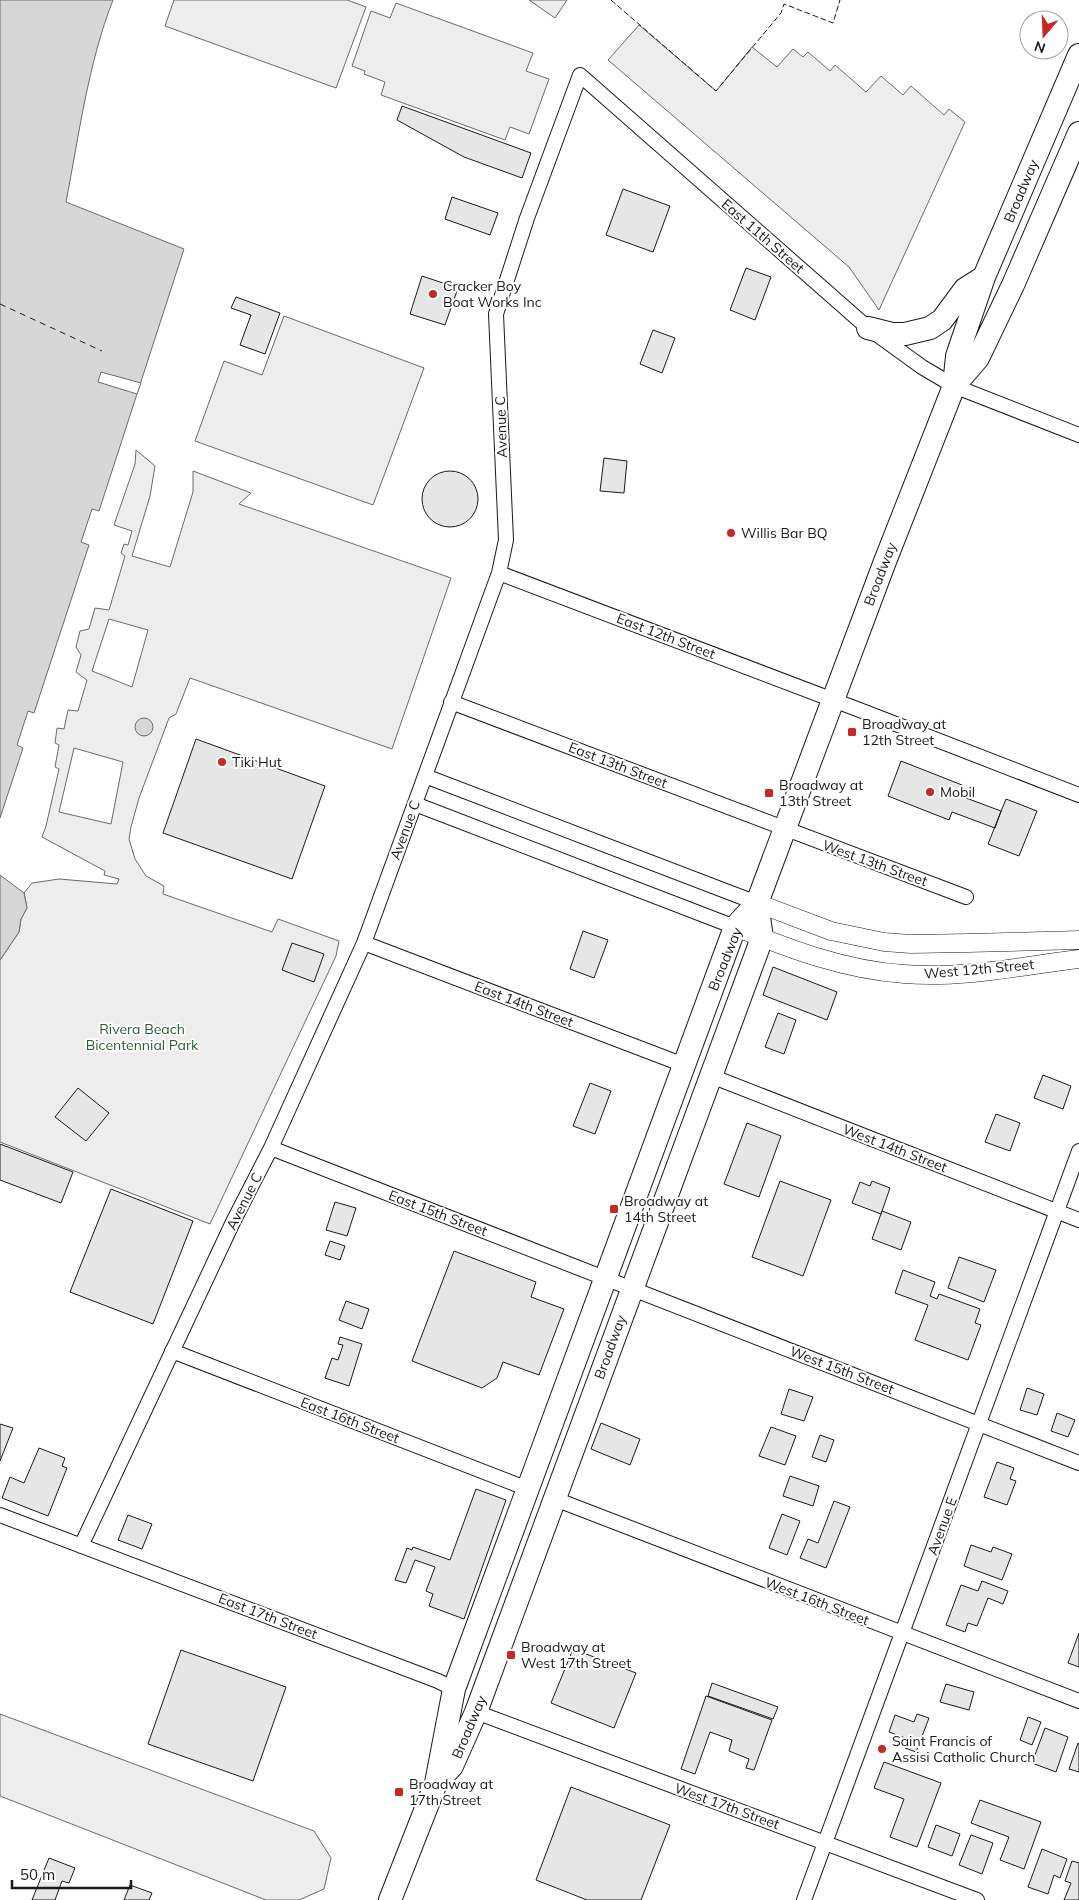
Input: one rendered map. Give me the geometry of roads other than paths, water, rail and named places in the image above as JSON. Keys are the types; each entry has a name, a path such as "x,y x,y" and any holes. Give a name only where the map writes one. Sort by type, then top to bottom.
{"main road":[{"name":"Broadway","path":"390,1900 436,1783 454,1689 735,927 758,903 884,564 954,386 957,356 984,277 1077,60"},
{"name":"Broadway","path":"954,386 978,358 982,350 1013,285 1079,133"},
{"path":"868,328 892,334 905,334 930,328 942,320 964,289 984,277"},
{"name":"Broadway","path":"436,1783 452,1766 476,1712 762,938 758,903"}],"street":[{"name":"East 11th Street","path":"580,75 868,328 922,367 954,386 1079,435"},
{"name":"Avenue C","path":"81,1546 172,1350 270,1148 364,943 499,573 506,540 496,314 527,218 580,75"},
{"name":"East 12th Street","path":"499,573 833,700"},
{"path":"833,700 1079,795"},
{"name":"East 13th Street","path":"451,702 785,829"},
{"path":"424,776 758,903"},
{"path":"415,804 735,927"},
{"name":"West 13th Street","path":"785,829 966,897"},
{"name":"West 12th Street","path":"758,903 830,931 884,942 911,944 1079,940"},
{"name":"West 12th Street","path":"735,927 822,960 868,970 905,974 960,973 1079,959"},
{"name":"East 14th Street","path":"364,943 684,1065"},
{"name":"West 14th Street","path":"711,1076 1079,1220"},
{"name":"East 15th Street","path":"270,1148 606,1278"},
{"name":"Avenue E","path":"804,1900 1079,1151"},
{"name":"West 15th Street","path":"606,1278 1079,1463"},
{"name":"East 16th Street","path":"172,1350 528,1489"},
{"name":"West 16th Street","path":"554,1499 1079,1701"},
{"name":"East 17th Street","path":"0,1515 438,1681 454,1689"},
{"name":"West 17th Street","path":"476,1712 977,1900"}],"place":[{"name":"Cracker Boy Boat Works Inc","path":"433,294"},
{"name":"Willis Bar BQ","path":"731,533"},
{"name":"Broadway at 12th Street","path":"852,732"},
{"name":"Tiki Hut","path":"222,762"},
{"name":"Mobil","path":"930,792"},
{"name":"Broadway at 13th Street","path":"769,793"},
{"name":"Broadway at 14th Street","path":"614,1209"},
{"name":"Broadway at West 17th Street","path":"511,1655"},
{"name":"Saint Francis of Assisi Catholic Church","path":"882,1749"},
{"name":"Broadway at 17th Street","path":"399,1792"}],"park label":[{"name":"Rivera Beach Bicentennial Park","path":"142,1038"}]}
